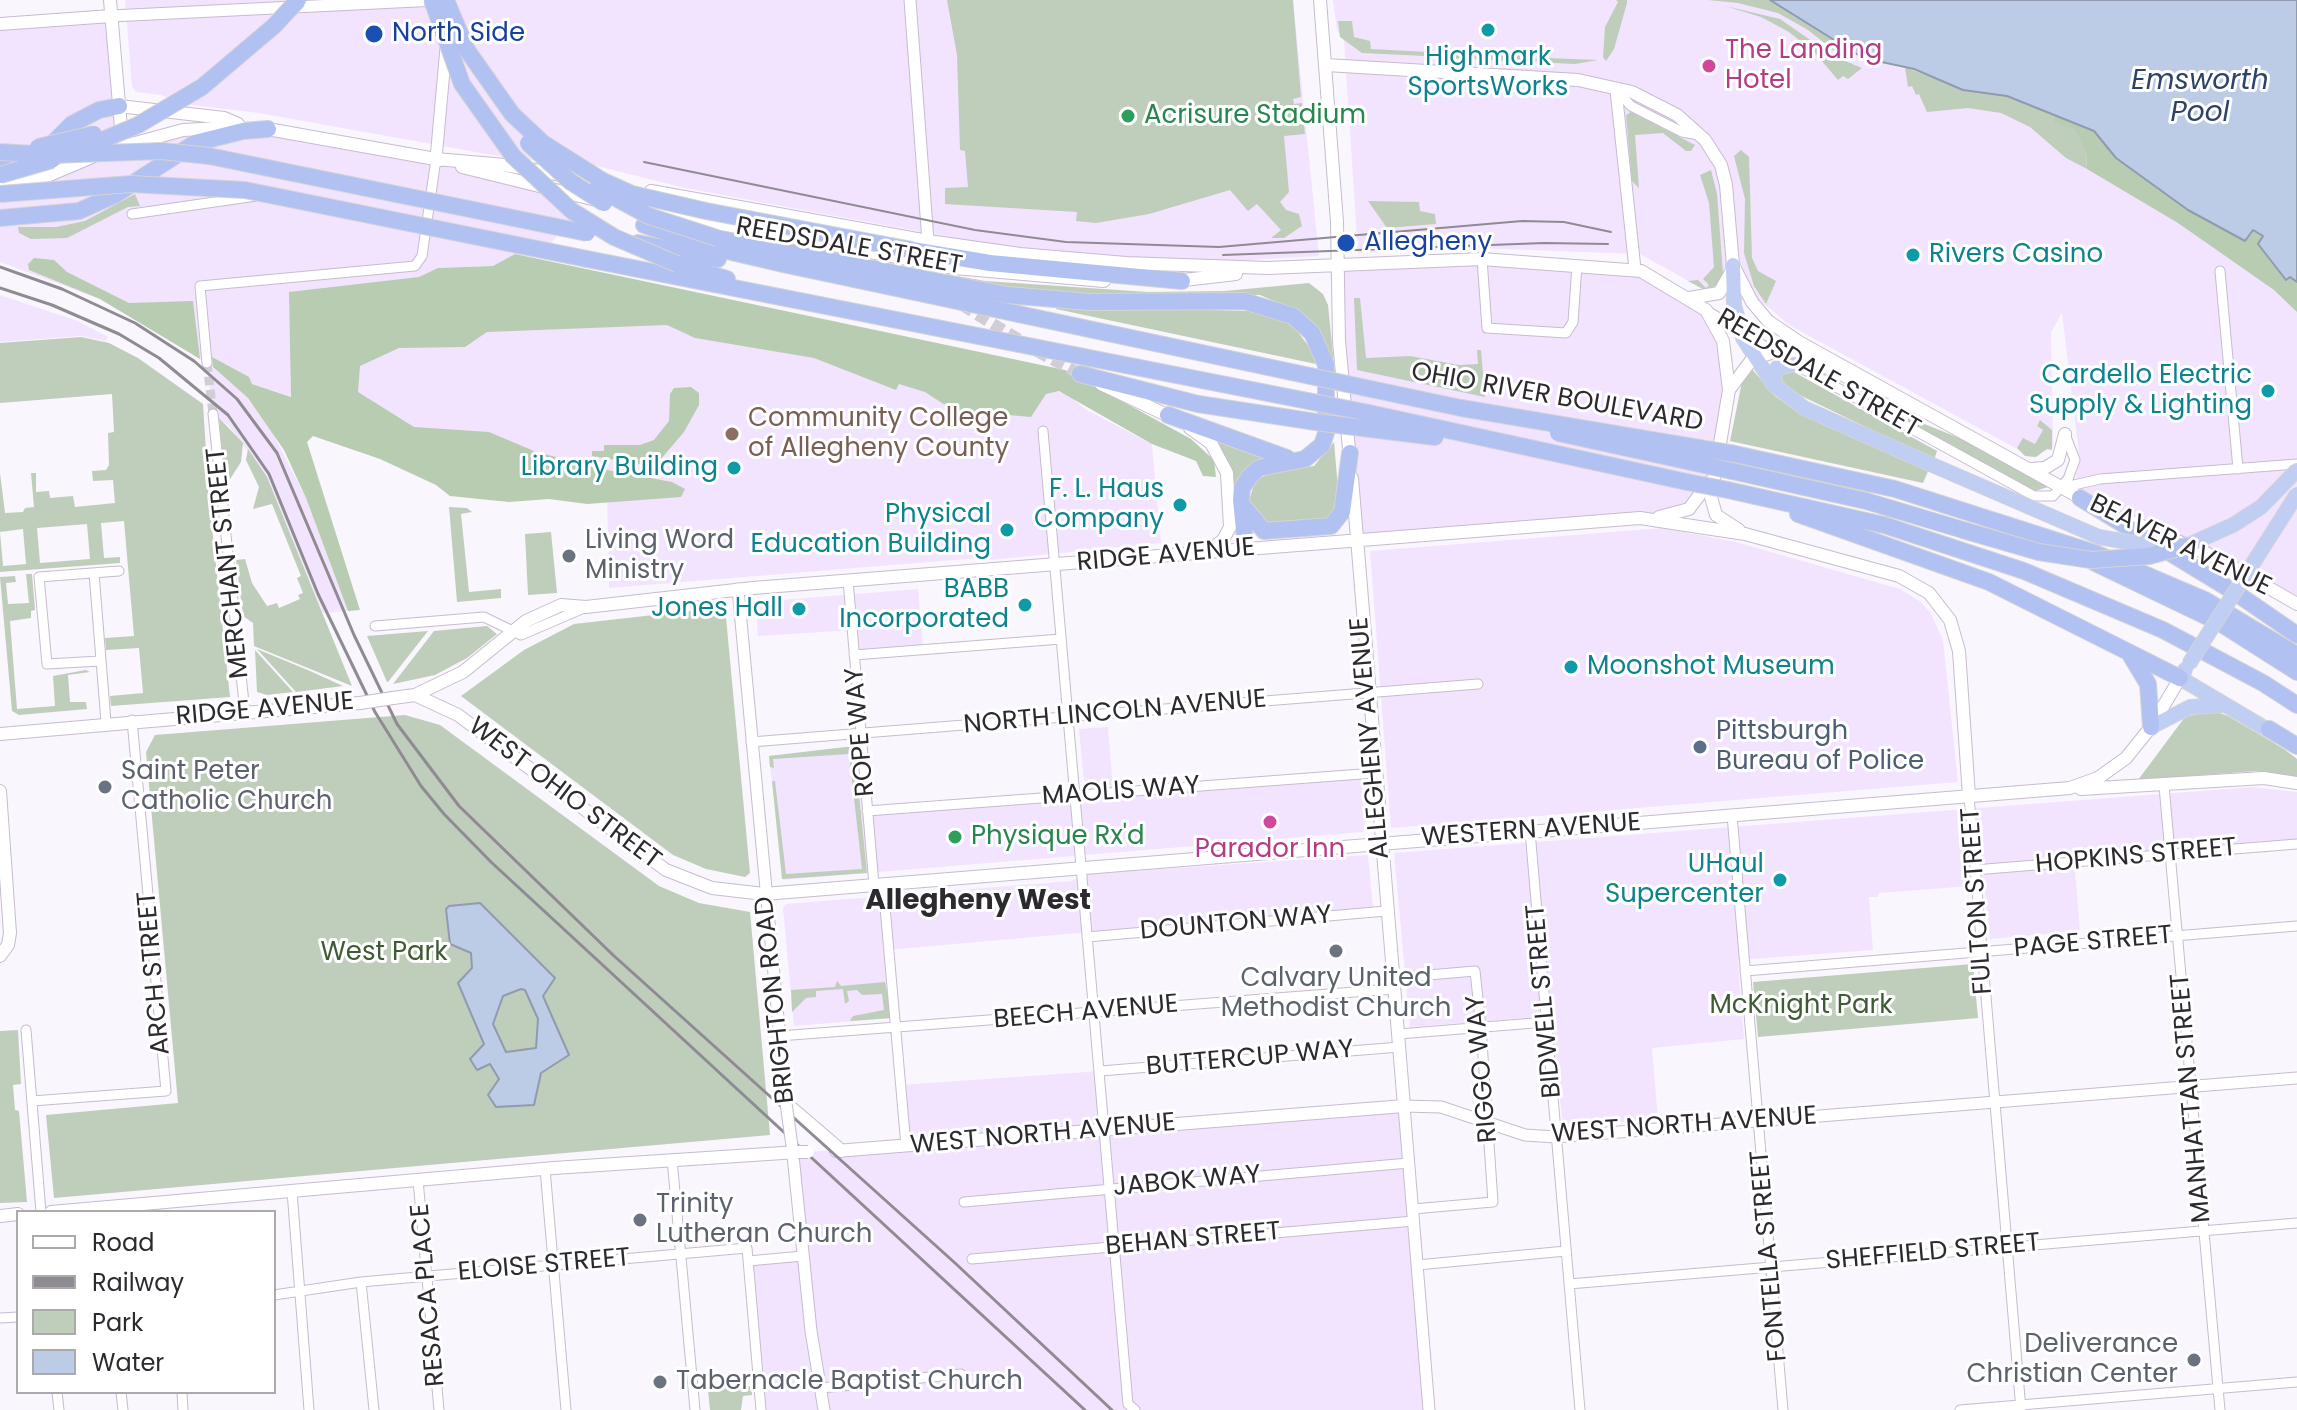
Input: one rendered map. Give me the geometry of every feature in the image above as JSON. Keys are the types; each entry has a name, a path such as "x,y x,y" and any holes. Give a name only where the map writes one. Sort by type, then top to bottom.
{"highway":[{"path":"0,152 76,140 165,106 242,56 299,0"},
{"path":"0,175 98,142 173,105 240,56 299,0"},
{"path":"432,0 462,84 486,122 513,156 572,211 614,237 677,264 837,308"},
{"path":"443,0 475,76 522,136 571,182 644,225 710,247 783,264"},
{"path":"443,0 481,74 542,145 584,180 649,216 717,238 1007,295 1090,302 1244,301 1280,310 1312,333 1326,365 1326,433 1322,445 1305,459 1259,468 1242,488 1246,549"},
{"path":"443,0 467,50 512,114 543,143 603,181 632,194 706,211 990,263 1182,281"},
{"path":"24,162 48,148 72,124 99,110 119,106"},
{"path":"0,218 79,211 115,195 195,143 268,129"},
{"path":"0,165 122,146"},
{"path":"0,152 50,155 162,151 209,156 723,260 783,264"},
{"path":"0,194 131,184 245,190 837,308"},
{"name":"OHIO RIVER BOULEVARD","path":"783,264 1461,408 1608,445 1844,476 1995,518 2158,577 2226,611 2297,655"},
{"path":"1733,265 1732,292 1739,328 1753,358 1777,388 1812,412 2113,541 2156,547 2186,546"},
{"name":"OHIO RIVER BOULEVARD","path":"837,308 1313,402 1370,421 1528,449 1884,525 2024,571 2163,630 2254,677 2297,705"},
{"path":"1777,388 1773,377 1777,368 1794,364"},
{"path":"1080,374 1198,404 1316,422 1370,421"},
{"path":"1168,415 1277,456 1305,459"},
{"path":"1241,500 1248,516 1264,531 1331,526 1342,512 1350,453"},
{"path":"1734,462 2039,552 2091,560 2149,556 2186,546 2248,516 2297,470"},
{"path":"1728,490 1966,573 2125,649 2185,671 2228,705 2297,748"},
{"path":"2185,671 2297,494"},
{"path":"2080,498 2236,593 2297,635"},
{"path":"1995,518 2192,608 2241,635 2297,672"},
{"path":"2125,649 2146,677 2151,700 2151,727 2190,707 2228,705"}],"main road":[{"path":"110,0 122,146"},
{"name":"ALLEGHENY AVENUE","path":"1320,0 1367,692 1404,1106"},
{"path":"0,24 111,16"},
{"path":"1326,65 1568,79 1632,92 1663,107 1700,135 1721,165 1726,185 1733,265 1727,283 1719,293 1689,298"},
{"name":"REEDSDALE STREET","path":"119,106 224,118 245,127"},
{"name":"REEDSDALE STREET","path":"0,186 47,176 122,146 183,130 245,127 436,159 569,195 1007,275 1182,281 1268,268"},
{"name":"REEDSDALE STREET","path":"436,159 505,165 928,241 1081,259 1209,268 1482,259 1635,269 1706,310"},
{"path":"749,229 875,267"},
{"name":"REEDSDALE STREET","path":"1733,265 1758,310 1799,342 2061,488"},
{"path":"1706,310 1723,341 1729,390 1711,479 1711,503 1716,515 1745,534"},
{"path":"1729,390 1753,358 1774,351 1803,356 1854,384 1906,401"},
{"path":"1080,374 1168,415 1206,438 1225,465 1230,527 1223,540 1208,552"},
{"path":"2030,469 2045,468 2058,460 2065,434"},
{"path":"1640,518 1683,512 1694,505 1711,479"},
{"name":"BEAVER AVENUE","path":"2061,488 2215,557 2297,604"},
{"name":"RIDGE AVENUE","path":"0,734 106,722 360,703 415,695 473,666 512,632 552,607 568,604 586,607 738,589 1640,518 1745,534"},
{"name":"FULTON STREET","path":"1745,534 1899,576 1937,601 1950,620 1959,651 1969,796"},
{"name":"WESTERN AVENUE","path":"2059,789 2089,783 2107,773 2135,748 2185,671"},
{"name":"WEST OHIO STREET","path":"415,695 458,715 666,870 712,888 764,894"},
{"name":"WESTERN AVENUE","path":"764,894 2059,789 2164,786 2251,779 2297,783"},
{"path":"0,791 10,933 1,955"},
{"name":"WEST NORTH AVENUE","path":"786,1101 839,1151 1404,1106"},
{"path":"97,1210 166,1207 292,1191 545,1169 797,1151"}],"street":[{"path":"111,16 443,0 446,47 436,159 418,263 406,269 200,286 207,363"},
{"path":"910,0 928,241"},
{"path":"1616,90 1635,269"},
{"path":"132,214 291,192"},
{"path":"1482,259 1487,328 1566,333 1573,322 1577,265"},
{"path":"2220,271 2238,469"},
{"name":"REEDSDALE STREET","path":"1706,310 1794,364 2034,496 2047,498 2061,488"},
{"name":"MERCHANT STREET","path":"213,414 245,712"},
{"path":"1043,431 1128,1404 1135,1410"},
{"path":"2061,488 2075,460 2065,434"},
{"path":"2061,488 2100,479 2297,464"},
{"path":"100,661 47,664 39,577 119,571"},
{"path":"94,573 106,722"},
{"name":"ROPE WAY","path":"848,580 867,811 896,1028 906,1146"},
{"name":"BRIGHTON ROAD","path":"738,589 764,894 786,1101 797,1151 803,1256 824,1410"},
{"path":"375,626 484,617 500,622 512,632"},
{"path":"854,655 1061,639"},
{"name":"NORTH LINCOLN AVENUE","path":"751,742 1478,684"},
{"name":"ARCH STREET","path":"32,1101 166,1091 132,720"},
{"name":"MAOLIS WAY","path":"867,811 1375,773"},
{"name":"MANHATTAN STREET","path":"2164,786 2220,1410"},
{"name":"FULTON STREET","path":"1969,796 2021,1408"},
{"name":"FONTELLA STREET","path":"1732,815 1783,1410"},
{"name":"BIDWELL STREET","path":"1530,831 1580,1410"},
{"name":"HOPKINS STREET","path":"1974,870 2297,844"},
{"name":"DOUNTON WAY","path":"1087,937 1386,911"},
{"name":"PAGE STREET","path":"1745,971 2297,926"},
{"name":"RIGGO WAY","path":"1393,984 1475,971 1493,1202"},
{"name":"BEECH AVENUE","path":"779,1036 1095,1012 1393,984"},
{"name":"BUTTERCUP WAY","path":"1100,1071 1546,1022"},
{"path":"26,1030 41,1210"},
{"name":"WEST NORTH AVENUE","path":"1404,1106 1441,1107 1525,1135 1556,1137 2297,1078"},
{"name":"ALLEGHENY AVENUE","path":"1404,1106 1429,1410"},
{"path":"672,1159 695,1410"},
{"name":"JABOK WAY","path":"964,1202 1409,1163"},
{"path":"545,1169 566,1410"},
{"name":"RESACA PLACE","path":"418,1180 439,1410"},
{"path":"292,1191 309,1410"},
{"name":"BEHAN STREET","path":"972,1259 1413,1215 1493,1202"},
{"name":"SHEFFIELD STREET","path":"1569,1284 2297,1223"},
{"name":"ELOISE STREET","path":"276,1295 361,1282 747,1248 748,1261 803,1256"},
{"path":"1417,1265 1566,1251"},
{"path":"748,1261 761,1410"},
{"path":"361,1282 374,1410"},
{"path":"821,1388 961,1374"},
{"path":"1960,1410 2021,1408 2297,1382"}],"shaded area":[{"path":"125,0 1293,0 1319,256 1213,262 1024,251 685,188 593,165 509,158 259,113 183,104 161,95 136,92 132,86"},
{"path":"1333,0 1770,0 1863,58 2007,96 2094,131 2116,158 2286,280 2297,282 2297,604 2256,579 2065,490 2076,477 2080,462 2062,313 2051,332 2053,447 2032,457 1789,325 1767,306 1703,289 1640,254 1475,248 1358,253 1344,41 1337,30"},
{"name":"Community College of Allegheny County","path":"111,16 123,146 210,127 436,159 579,197 571,219 551,243 525,256 515,254 493,266 438,268 1068,394 1085,409 1152,444 1161,543 990,560 979,558 609,588 607,492 498,493 290,377 292,397 252,384 212,358 213,367 248,398 267,422 306,498 348,611 323,613 267,477 228,425 213,414 207,363 100,299 0,262 0,24"},
{"path":"1461,258 1635,269 1706,310 1728,368 1711,479 1683,512 1356,540 1336,264"},
{"path":"0,295 78,321 108,337 106,341 81,336 0,342"},
{"path":"1663,528 1736,542 1900,589 1921,602 1931,614 1943,640 1958,782 1391,828 1370,551"},
{"path":"918,589 923,649 857,654 854,630 758,636 756,602"},
{"path":"1108,727 1113,790 1085,792 1079,729"},
{"path":"855,747 863,814 1361,776 1366,828 1363,832 783,880 769,756"},
{"path":"2252,787 2297,792 2297,840 2074,857 2080,931 1990,939 1984,885 1879,893 1878,897 1869,897 1873,950 1738,960 1744,1039 1652,1048 1658,1119 1563,1127 1551,1016 1410,1027 1394,853"},
{"path":"1368,855 1373,907 887,950 892,1018 794,1026 783,908 786,904 1071,881 1089,874"},
{"path":"1100,1071 1105,1129 1404,1106 1429,1410 761,1410 748,1261 803,1256 792,1153 906,1145 901,1085"}],"green space":[{"name":"Acrisure Stadium","path":"947,0 1293,0 1301,97 1293,99 1294,104 1302,103 1303,113 1295,114 1295,124 1304,124 1305,134 1284,136 1289,192 1280,202 1286,210 1299,214 1302,226 1284,238 1271,238 1281,230 1257,204 1248,211 1230,190 1149,214 1096,223 1076,221 1077,212 945,204 945,188 968,187 965,151 960,150 957,55"},
{"path":"1616,0 1627,0 1627,3 1614,49 1606,61 1603,57 1605,27 1618,2"},
{"path":"1708,0 1770,0 1826,33 1855,53 1856,58 1852,60 1836,52 1808,30 1778,13 1738,3"},
{"path":"1725,6 1780,19 1835,57 1862,68 1848,79 1843,76 1838,80 1815,53 1789,32 1761,17"},
{"path":"1338,21 1352,21 1354,37 1370,41 1371,49 1446,53 1446,57 1362,53 1340,37"},
{"path":"1519,49 1520,57 1598,60 1575,64 1448,58 1449,53 1509,56"},
{"path":"1905,67 1963,90 2007,96 2053,114 2054,121 2074,130 2078,136 2086,151 2087,169 2066,158 2030,127 2001,113 1968,108 1927,112 1919,94 1916,95 1912,86 1908,87"},
{"path":"1631,112 1695,145 1691,151 1686,151 1663,133 1635,135 1639,188 1632,181 1626,115"},
{"path":"2053,114 2094,131 2116,158 2188,210 2245,240 2253,230 2263,237 2287,280 2290,276 2297,282 2297,312 2274,290 2178,223 2087,169 2086,152 2078,136 2074,130 2054,122"},
{"path":"1741,150 1749,157 1752,258 1758,271 1776,281 1766,304 1754,286 1744,253 1745,199 1734,156"},
{"path":"1711,170 1717,194 1723,273 1716,286 1703,289 1688,281 1698,280 1706,288 1709,285 1703,279 1714,267 1709,203 1700,175"},
{"path":"135,194 140,206 128,207 67,238 31,239 19,233 18,227 56,227 85,221"},
{"path":"1368,201 1419,202 1420,211 1435,214 1436,224 1387,228"},
{"path":"515,254 1065,370 1191,439 1214,460 1216,477 1203,476 1196,461 1152,444 1059,391 1046,394 1031,417 953,410 925,392 899,384 896,390 814,358 695,338 667,325 487,332 465,347 399,348 360,366 358,392 414,427 489,432 534,451 596,468 672,482 685,489 681,497 587,504 549,499 509,502 450,496 436,485 380,459 313,436 307,442 360,610 348,611 306,498 284,450 248,398 213,367 212,357 249,377 252,384 291,397 289,292 419,277 438,268 493,266"},
{"path":"34,258 54,260 67,272 129,303 193,301 200,359 100,299 29,270 28,264"},
{"path":"896,265 985,281 1148,292 1225,291 1309,283 1323,294 1328,305 1334,365 1322,337 1299,312 1260,295 1101,296 1020,291 893,270"},
{"path":"1354,298 1360,298 1366,358 1410,356 1459,365 1478,364 1477,350 1481,350 1485,397 1357,370"},
{"path":"1057,306 1251,311 1283,320 1294,327 1310,348 1316,364 1056,309"},
{"path":"81,337 109,343 138,358 203,404 209,499 230,697 111,706 110,696 143,693 139,648 106,650 105,638 134,636 124,521 101,523 104,558 120,557 120,563 0,572 0,532 0,473 5,513 23,512 25,508 34,507 31,473 36,473 36,492 49,491 50,498 73,496 75,507 115,503 113,480 93,481 92,471 106,470 109,465 108,433 114,432 112,394 0,403 0,343","holes":["87,524 90,559 40,563 37,528","23,529 26,564 3,566 0,532"]},
{"path":"1751,368 1775,396 1797,412 1929,469 1923,483 1730,441 1743,377"},
{"path":"1792,371 1937,451 1934,460 1785,388 1780,373"},
{"path":"691,387 699,393 699,405 684,432 660,460 651,466 592,456 592,451 604,451 604,445 640,445 654,440 669,421 670,394 674,388"},
{"path":"1880,406 1964,440 2048,487 2035,491"},
{"path":"219,418 243,443 241,462 225,487"},
{"path":"2040,420 2052,430 2052,450 2047,449 2036,457 2025,456 2017,448 2023,438 2035,444 2043,430 2037,426"},
{"path":"1216,441 1264,459 1234,494 1227,460"},
{"path":"1334,442 1339,500 1328,519 1268,525 1248,504 1255,481 1272,472 1314,466"},
{"path":"248,449 267,477 352,686 254,646 253,623 243,616 236,560 245,559 252,583 267,606 277,603 279,608 300,599 298,595 303,593 297,578 301,576 272,504 253,509 259,487 246,460"},
{"path":"449,507 467,508 472,512 461,514 469,592 501,589 501,598 457,602"},
{"path":"551,532 557,593 528,595 525,534"},
{"path":"26,574 32,574 35,610 31,611 31,618 10,621 17,709 55,706 53,676 86,670 90,672 68,675 70,702 86,702 87,709 19,715 12,711 0,577 15,576 16,582 6,583 8,604 29,603"},
{"path":"725,607 750,873 745,877 706,869 673,855 461,696 524,650 574,624"},
{"path":"487,626 497,634 467,658 435,675 393,684 434,631"},
{"path":"428,631 388,682 387,682 367,636"},
{"path":"257,649 310,671 343,686 296,692"},
{"path":"255,650 293,692 267,695 257,692"},
{"path":"2212,710 2228,716 2297,759 2297,777 2256,771 2138,780 2185,717"},
{"name":"West Park","path":"405,715 440,725 659,886 699,903 750,912 770,1135 54,1198 46,1115 178,1103 146,752 155,735"},
{"path":"854,746 867,873 782,879 772,781 775,781 786,874 862,869 849,754 773,759 774,768 770,767 769,756"},
{"name":"McKnight Park","path":"1973,964 1978,1018 1758,1037 1753,982"},
{"path":"837,981 841,986 885,982 892,1018 850,1021 853,1016 884,1010 882,994 862,995 857,990 847,991 849,1001 845,1004 843,989 816,991 816,997 806,998 792,1012 791,990 835,987"},
{"path":"18,1030 21,1084 13,1085 15,1110 19,1111 27,1202 0,1203 0,1031"},
{"path":"752,1386 752,1395 743,1396 741,1410 710,1410 708,1390"}],"water":[{"name":"Emsworth Pool","path":"1770,0 2297,0 2297,282 2290,277 2286,280 2258,244 2263,236 2253,230 2245,241 2188,210 2116,158 2094,131 2007,96 1963,90 1914,69 1863,58"},
{"path":"480,903 555,978 543,996 569,1055 541,1073 534,1105 496,1107 488,1095 499,1079 490,1064 477,1070 470,1059 484,1044 458,983 472,968 471,953 450,944 446,909 449,906","holes":["525,990 538,1019 536,1048 506,1052 493,1024 503,996"]}],"tunnel":[{"path":"962,305 1021,341"},
{"path":"1037,351 1080,374"},
{"path":"207,363 213,414"}],"tram line":[{"path":"644,162 975,230 1066,242 1219,247 1522,221 1564,222 1611,232"},
{"path":"1223,255 1544,243 1608,244"}],"railway":[{"path":"0,267 62,289 135,323 194,361 237,399 277,453 354,635 397,724 459,806 613,955 955,1263 1112,1410"},
{"path":"0,288 52,305 119,334 159,358 228,415 269,474 318,594 375,712 421,786 444,814 491,862 1085,1410"}],"place":[{"name":"Highmark SportsWorks","path":"1488,30"},
{"name":"North Side","path":"374,34"},
{"name":"The Landing Hotel","path":"1709,66"},
{"name":"Acrisure Stadium","path":"1128,116"},
{"name":"Allegheny","path":"1346,243"},
{"name":"Rivers Casino","path":"1913,255"},
{"name":"Cardello Electric Supply & Lighting","path":"2268,391"},
{"name":"Community College of Allegheny County","path":"732,434"},
{"name":"Library Building","path":"734,468"},
{"name":"F. L. Haus Company","path":"1180,505"},
{"name":"Physical Education Building","path":"1007,530"},
{"name":"Living Word Ministry","path":"569,556"},
{"name":"BABB Incorporated","path":"1025,605"},
{"name":"Jones Hall","path":"799,609"},
{"name":"Moonshot Museum","path":"1571,667"},
{"name":"Pittsburgh Bureau of Police","path":"1700,747"},
{"name":"Saint Peter Catholic Church","path":"105,787"},
{"name":"Parador Inn","path":"1270,822"},
{"name":"Physique Rx'd","path":"955,837"},
{"name":"UHaul Supercenter","path":"1780,880"},
{"name":"Calvary United Methodist Church","path":"1336,951"},
{"name":"Trinity Lutheran Church","path":"640,1220"},
{"name":"Deliverance Christian Center","path":"2194,1360"},
{"name":"Tabernacle Baptist Church","path":"660,1382"}],"district":[{"name":"Allegheny West","path":"978,902"}]}
